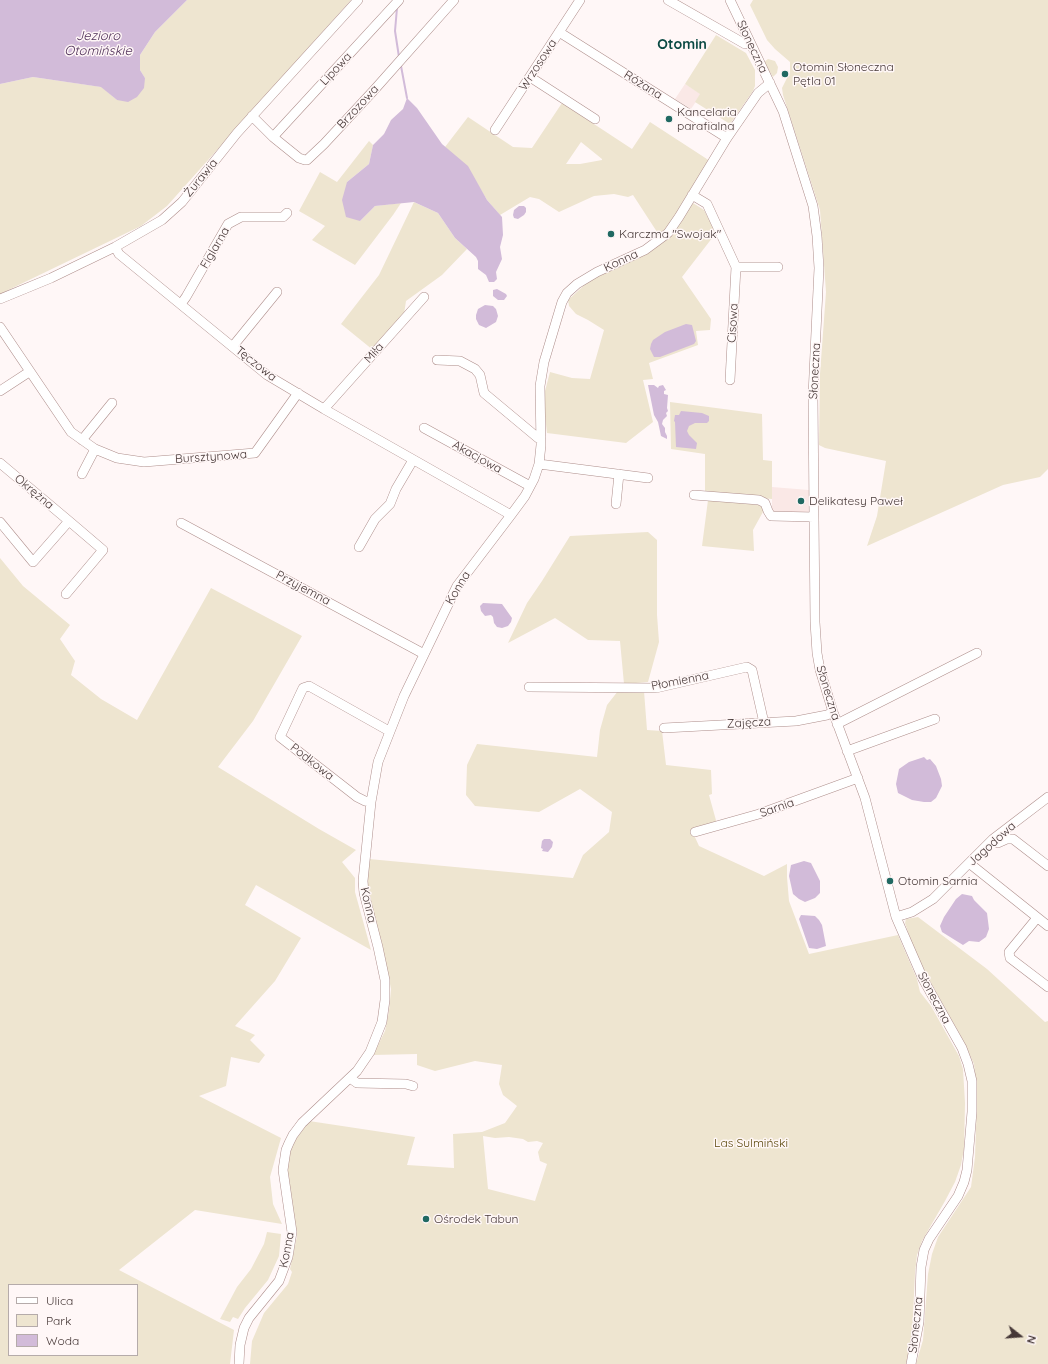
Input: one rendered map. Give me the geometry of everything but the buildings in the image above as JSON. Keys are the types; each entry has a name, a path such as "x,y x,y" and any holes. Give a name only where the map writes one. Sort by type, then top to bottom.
{"street":[{"name":"Żurawia","path":"0,299 26,289 115,247 155,225 173,211 252,116 358,0"},
{"name":"Lipowa","path":"273,137 399,0"},
{"name":"Brzozowa","path":"252,116 273,137 299,158 307,160 324,144 370,94 454,0"},
{"name":"Wrzosowa","path":"494,130 580,0"},
{"path":"668,0 744,44 750,42"},
{"name":"Słoneczna","path":"730,0 783,111 814,212 819,248 819,294 813,395 817,652 821,675 837,724 865,798 896,916 923,979 967,1060 972,1081 969,1152 964,1182 958,1196 929,1239 923,1256 921,1268 919,1322 911,1364"},
{"name":"Różana","path":"559,32 727,138"},
{"path":"530,77 594,119"},
{"name":"Konna","path":"239,1364 240,1345 244,1328 249,1318 279,1281 288,1257 292,1232 283,1177 283,1161 292,1135 299,1126 350,1078 364,1062 377,1038 382,1022 385,1000 385,980 382,961 364,893 363,881 371,802 378,762 389,731 457,586 511,515 530,486 539,464 541,437 540,386 542,373 564,297 577,284 590,276 645,250 661,239 671,229 727,138 758,93 770,83"},
{"name":"Cisowa","path":"692,196 707,204 736,267 730,380"},
{"name":"Figlarna","path":"181,304 228,224 241,217 283,217 287,213"},
{"name":"Tęczowa","path":"115,247 119,254 267,375 511,515"},
{"path":"736,267 778,267"},
{"path":"233,346 277,292"},
{"name":"Miła","path":"324,409 424,297"},
{"name":"Bursztynowa","path":"0,327 71,432 95,449 117,458 144,462 255,453 298,393"},
{"path":"437,360 460,361 475,369 480,375 484,393 538,438 541,437"},
{"path":"0,391 30,372"},
{"path":"82,440 112,403"},
{"name":"Akacjowa","path":"424,428 530,486"},
{"path":"82,474 95,449"},
{"path":"359,548 375,519 390,504 396,489 413,460"},
{"name":"Okrężna","path":"0,463 104,550 66,594"},
{"path":"539,464 648,478"},
{"path":"616,504 619,474"},
{"path":"694,495 758,500 765,502 771,516 814,517"},
{"path":"0,522 33,562 68,520"},
{"name":"Przyjemna","path":"181,522 424,654"},
{"path":"837,724 977,653"},
{"name":"Płomienna","path":"529,687 656,688 747,667 752,670 764,723"},
{"name":"Podkowa","path":"371,802 357,797 280,737 303,688 309,686 389,731"},
{"name":"Zajęcza","path":"664,728 796,721 827,715 833,712"},
{"path":"847,751 935,719"},
{"name":"Sarnia","path":"695,832 759,814 858,778"},
{"name":"Jagodowa","path":"896,916 912,912 933,899 993,839 1048,797"},
{"path":"993,839 998,843 1007,839 1013,839 1048,866"},
{"path":"969,863 1048,926"},
{"path":"1037,918 1009,952 1010,958 1048,987"},
{"path":"350,1078 357,1083 406,1084 413,1086"}],"shaded area":[{"path":"685,84 701,94 691,109 675,99"},
{"path":"772,487 809,490 809,514 772,512"}],"green space":[{"path":"187,0 351,0 167,206 141,226 0,294 0,84 33,77 102,87 117,100 145,78 140,70 140,55 155,32"},
{"path":"753,0 1048,0 1048,469 1040,477 1003,485 867,546 877,516 886,461 825,448 819,445 820,374 826,292 820,210 783,95 782,88 790,72 790,62 767,40 750,5"},
{"path":"716,35 746,53 755,70 755,86 753,91 730,124 695,102 700,94 685,84"},
{"path":"768,59 775,61 778,67 777,73 773,77 764,62"},
{"path":"562,103 632,149 650,122 710,161 667,229 659,235 633,195 628,197 614,194 594,196 559,212 539,199 530,197 500,215 487,200 475,180 445,147 468,117 513,147 532,148","holes":["581,142 602,159 580,164 566,164"]},
{"path":"369,141 373,145 369,164 347,182 360,221 375,206 401,203 355,265 312,240 325,226 299,211 320,172 337,182"},
{"path":"414,202 438,213 455,238 467,249 442,275 406,301 404,314 373,350 341,324 379,275"},
{"path":"693,203 704,210 716,233 682,277 711,319 710,330 696,331 698,345 649,363 653,379 643,380 653,422 626,443 547,433 544,408 545,391 550,372 572,378 590,379 604,330 576,314 569,306 568,300 590,280 652,249 673,234"},
{"path":"670,402 762,414 763,460 772,461 772,499 705,493 705,454 671,449"},
{"path":"708,500 761,505 764,510 753,530 754,551 702,546"},
{"path":"648,532 657,540 657,615 659,642 648,682 624,684 620,641 588,640 555,618 508,643 527,603 570,536"},
{"path":"0,558 23,586 70,625 60,639 75,661 71,675 101,699 137,720 211,588 302,636 253,721 218,767 356,850 342,862 355,878 355,892 371,950 256,885 245,905 301,938 275,981 235,1026 255,1035 250,1040 265,1055 259,1063 231,1057 226,1086 199,1096 281,1138 270,1177 273,1204 282,1224 195,1210 119,1270 234,1330 230,1364 0,1364"},
{"name":"Las Sulmiński","path":"618,691 644,691 647,730 662,731 666,765 711,770 712,794 709,795 717,824 694,835 699,846 764,876 787,864 789,901 809,954 898,935 917,979 920,992 931,1006 959,1056 963,1069 965,1103 964,1149 961,1165 955,1182 922,1241 917,1255 912,1337 906,1364 250,1364 252,1341 264,1313 288,1284 292,1272 290,1269 297,1236 287,1173 289,1153 293,1143 309,1121 415,1137 407,1165 454,1168 453,1134 482,1132 505,1123 517,1106 503,1095 499,1084 502,1065 475,1061 435,1071 417,1065 417,1054 373,1055 385,1031 391,989 385,959 366,889 369,859 573,878 583,855 609,832 612,812 580,789 539,812 475,806 466,795 467,765 477,744 597,757 600,730 607,705","holes":["483,1136 495,1138 509,1137 523,1139 528,1142 537,1141 543,1143 538,1152 540,1161 547,1164 535,1201 488,1189"]},
{"path":"918,917 987,969 1045,1022 1048,1021 1048,1364 916,1364 923,1340 928,1274 932,1254 938,1237 971,1187 975,1157 977,1099 974,1064 964,1042 916,956 905,923 906,919"},
{"path":"267,1232 281,1234 279,1256 268,1280 238,1319 233,1317 230,1322 220,1319 237,1287 251,1269 264,1244"}],"water":[{"name":"Jezioro Otomińskie","path":"0,0 187,0 155,32 140,55 140,70 145,78 144,88 137,97 128,102 117,100 101,87 33,77 0,84"},
{"path":"407,98 417,108 442,144 468,166 487,200 502,217 503,235 500,247 502,259 496,272 497,279 494,282 489,282 486,275 478,269 478,261 476,257 455,238 438,213 414,202 375,206 360,221 346,217 342,200 347,182 369,164 373,145 384,134 391,120 403,109"},
{"path":"519,206 524,206 526,208 526,212 518,219 514,218 513,215 514,210"},
{"path":"497,289 506,294 507,296 504,300 498,300 493,296 493,290"},
{"path":"485,305 493,306 496,309 498,316 496,322 486,328 479,325 476,319 478,309"},
{"path":"686,324 692,325 696,341 694,344 660,357 654,357 650,349 653,340 665,332"},
{"path":"648,385 654,385 658,388 659,386 663,385 666,390 664,391 664,394 668,395 667,416 663,420 662,424 665,428 667,439 661,436 658,422 654,415"},
{"path":"681,411 702,413 709,416 709,421 707,423 695,423 689,426 687,431 697,443 696,449 676,447 674,421 675,415 679,415"},
{"path":"483,603 502,604 512,618 508,626 502,628 497,627 491,615 485,616 481,611 480,606"},
{"path":"924,757 927,760 930,759 936,766 941,779 942,786 936,798 931,802 912,800 898,793 896,784 899,769 909,762"},
{"path":"544,839 550,839 553,842 552,847 548,852 542,851 543,849 541,848 542,841"},
{"path":"804,861 811,863 820,881 820,893 815,898 805,902 793,894 789,876 791,865"},
{"path":"962,894 972,896 987,913 989,929 986,937 979,942 969,941 963,945 942,932 940,926 956,899"},
{"path":"801,915 815,916 819,920 822,925 826,946 817,949 809,948 799,919"}],"waterway":[{"path":"397,8 395,31 399,57"},
{"path":"401,66 407,98"}],"place":[{"name":"Otomin Słoneczna Pętla 01","path":"785,74"},
{"name":"Kancelaria parafialna","path":"669,119"},
{"name":"Karczma \"Swojak\"","path":"611,234"},
{"name":"Delikatesy Paweł","path":"801,501"},
{"name":"Otomin Sarnia","path":"890,881"},
{"name":"Ośrodek Tabun","path":"426,1219"}],"district":[{"name":"Otomin","path":"682,45"}]}
